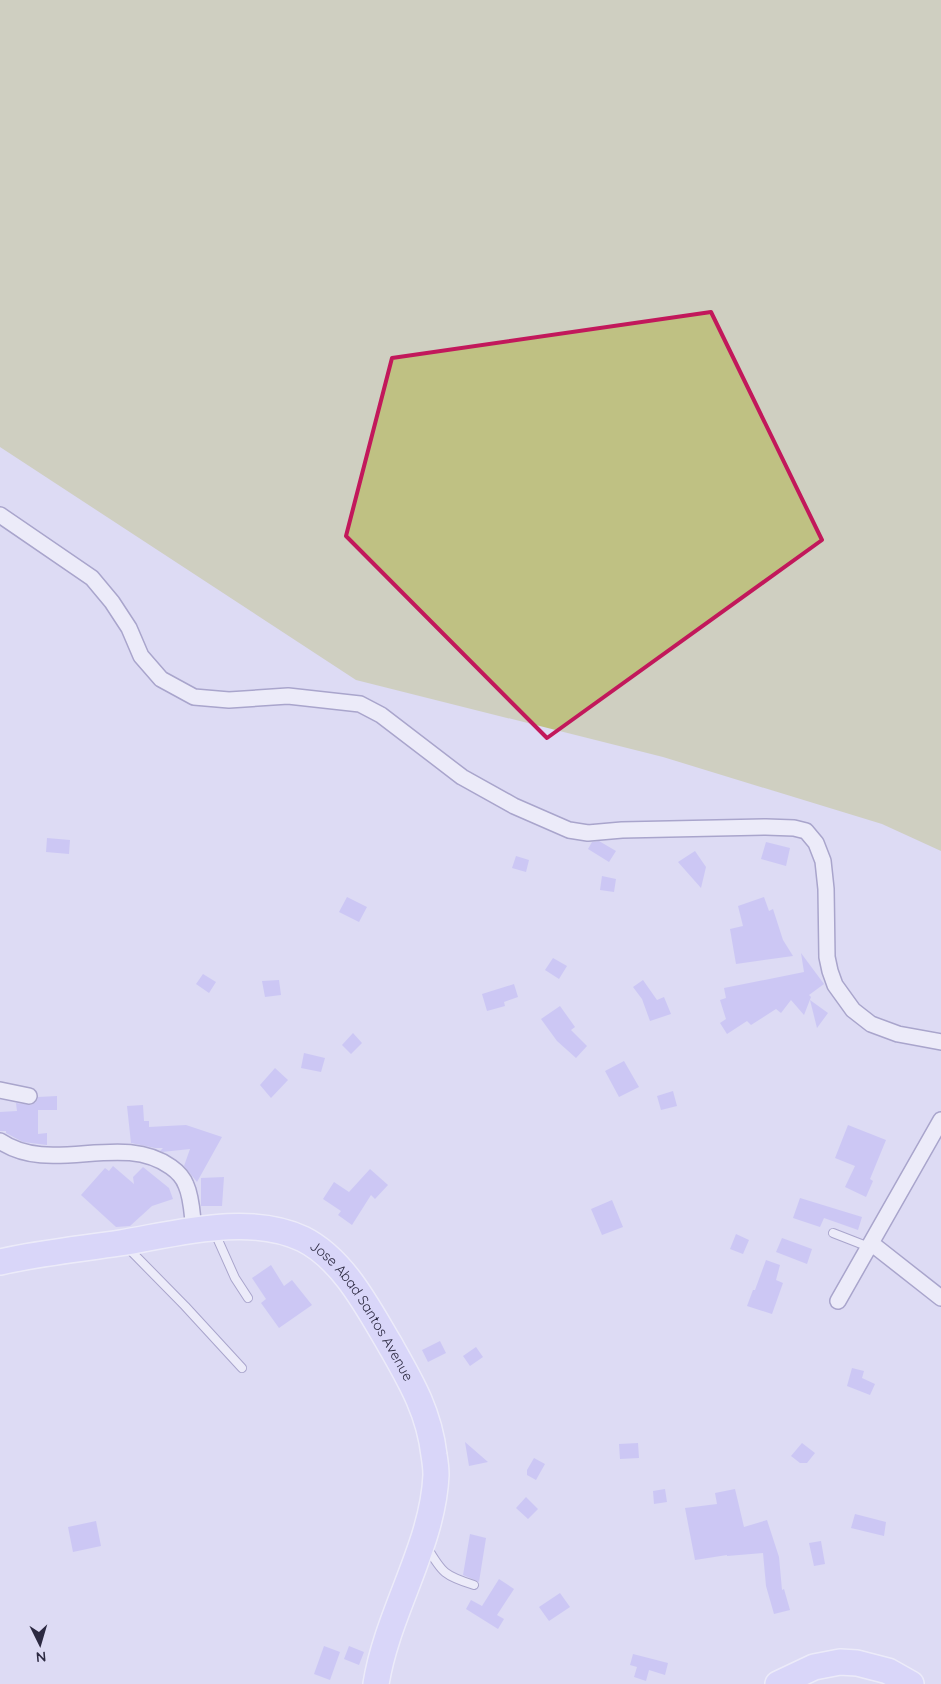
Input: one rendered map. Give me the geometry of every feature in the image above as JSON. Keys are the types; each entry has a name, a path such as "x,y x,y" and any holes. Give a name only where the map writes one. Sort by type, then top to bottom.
{"highway":[{"name":"Jose Abad Santos Avenue","path":"0,1262 203,1229 266,1227 302,1239 328,1256 346,1275 378,1324 425,1410 432,1440 436,1474 422,1539 387,1638 376,1684"},
{"path":"778,1684 814,1667 840,1662 857,1663 888,1671 911,1684"}],"street":[{"path":"0,515 92,578 112,602 129,628 141,656 161,679 194,696 229,700 288,696 360,704 381,715 462,777 514,806 569,830 588,833 622,830 766,826 806,831 816,843 822,861 826,889 827,957 835,985 853,1010 871,1024 898,1034 941,1042"},
{"path":"0,1090 29,1096"},
{"path":"838,1301 941,1120"},
{"path":"0,1141 12,1149 48,1155 134,1153 149,1155 162,1161 179,1173 186,1184 203,1229"},
{"path":"870,1245 941,1298"}],"lane":[{"path":"203,1229 248,1298"},
{"path":"833,1233 870,1245"},
{"path":"122,1242 242,1368"},
{"path":"422,1539 439,1568 456,1580 474,1585"}],"highlighted area":[{"path":"711,312 822,540 547,738 346,536 392,358"}],"green space":[{"path":"0,0 941,0 941,851 882,824 663,757 356,680 0,447"}],"building":[{"path":"47,838 70,840 69,854 46,852"},
{"path":"599,841 616,851 609,862 588,849 592,842"},
{"path":"766,842 790,848 786,866 761,859"},
{"path":"695,851 706,867 701,888 678,862"},
{"path":"516,856 529,860 526,872 512,868"},
{"path":"602,876 616,879 614,892 600,890"},
{"path":"347,897 367,907 359,922 339,912"},
{"path":"764,897 769,911 773,909 783,940 793,956 736,964 730,929 743,926 738,906"},
{"path":"801,953 824,984 809,995 811,997 804,1015 791,1000 781,1013 776,1009 751,1025 747,1021 727,1034 720,1023 726,1019 720,1000 726,998 724,988 804,972"},
{"path":"553,958 567,966 559,979 545,970"},
{"path":"203,974 216,982 209,993 196,984"},
{"path":"279,980 281,995 265,997 262,981"},
{"path":"643,980 657,1000 664,997 671,1014 650,1021 642,999 633,987"},
{"path":"514,984 518,997 504,1002 505,1006 487,1011 482,994"},
{"path":"810,1000 828,1013 817,1028"},
{"path":"560,1006 575,1027 571,1030 587,1046 576,1058 557,1041 541,1019"},
{"path":"353,1033 362,1043 351,1054 342,1045"},
{"path":"304,1053 325,1058 321,1072 301,1068"},
{"path":"624,1061 639,1087 619,1097 605,1071"},
{"path":"275,1068 288,1080 271,1098 260,1085"},
{"path":"673,1091 677,1106 661,1110 657,1096"},
{"path":"57,1096 57,1110 38,1110 38,1134 47,1133 47,1145 23,1142 6,1133 6,1131 0,1131 0,1112 17,1111 16,1103 31,1105 36,1102 38,1097"},
{"path":"143,1105 144,1121 149,1121 149,1127 186,1125 222,1137 197,1182 184,1166 190,1149 162,1152 160,1151 163,1148 131,1143 127,1106"},
{"path":"848,1125 886,1140 870,1179 873,1181 866,1197 845,1187 855,1166 835,1158"},
{"path":"113,1166 134,1184 133,1177 143,1167 169,1188 173,1199 152,1206 130,1226 116,1227 81,1195 105,1168 109,1171"},
{"path":"370,1169 388,1185 375,1199 371,1195 352,1225 338,1215 341,1211 323,1199 334,1182 349,1192"},
{"path":"224,1177 222,1206 201,1206 201,1178"},
{"path":"800,1198 862,1217 858,1230 824,1218 820,1227 793,1218"},
{"path":"612,1200 623,1227 602,1235 591,1209"},
{"path":"736,1234 749,1240 743,1254 730,1249"},
{"path":"782,1238 812,1249 807,1264 776,1252"},
{"path":"766,1260 780,1265 776,1280 783,1283 772,1314 747,1306"},
{"path":"271,1265 284,1286 292,1280 312,1305 279,1328 261,1303 266,1299 252,1278"},
{"path":"440,1341 446,1353 428,1362 422,1350"},
{"path":"476,1347 483,1357 470,1366 463,1356"},
{"path":"852,1368 864,1371 862,1378 875,1384 870,1395 847,1386"},
{"path":"465,1442 488,1462 469,1466"},
{"path":"638,1443 639,1458 620,1459 619,1444"},
{"path":"802,1443 815,1453 807,1463 800,1463 791,1456"},
{"path":"534,1458 545,1464 536,1480 527,1475 527,1470"},
{"path":"665,1489 667,1502 654,1504 653,1491"},
{"path":"735,1489 744,1527 767,1520 779,1557 782,1590 784,1589 790,1610 774,1614 766,1586 763,1553 727,1555 695,1560 685,1508 717,1504 715,1493"},
{"path":"526,1497 538,1509 528,1519 516,1508"},
{"path":"855,1514 886,1522 884,1536 851,1528"},
{"path":"96,1521 101,1546 73,1552 68,1527"},
{"path":"470,1534 486,1538 479,1582 463,1575"},
{"path":"821,1541 825,1564 814,1566 809,1543"},
{"path":"499,1579 514,1589 497,1615 504,1619 498,1629 466,1609 471,1600 482,1606"},
{"path":"560,1593 570,1607 549,1621 539,1607"},
{"path":"324,1646 340,1652 330,1680 314,1674"},
{"path":"349,1646 364,1652 359,1665 344,1659"},
{"path":"633,1654 668,1663 665,1675 649,1670 646,1681 634,1677 637,1667 630,1665"}]}
